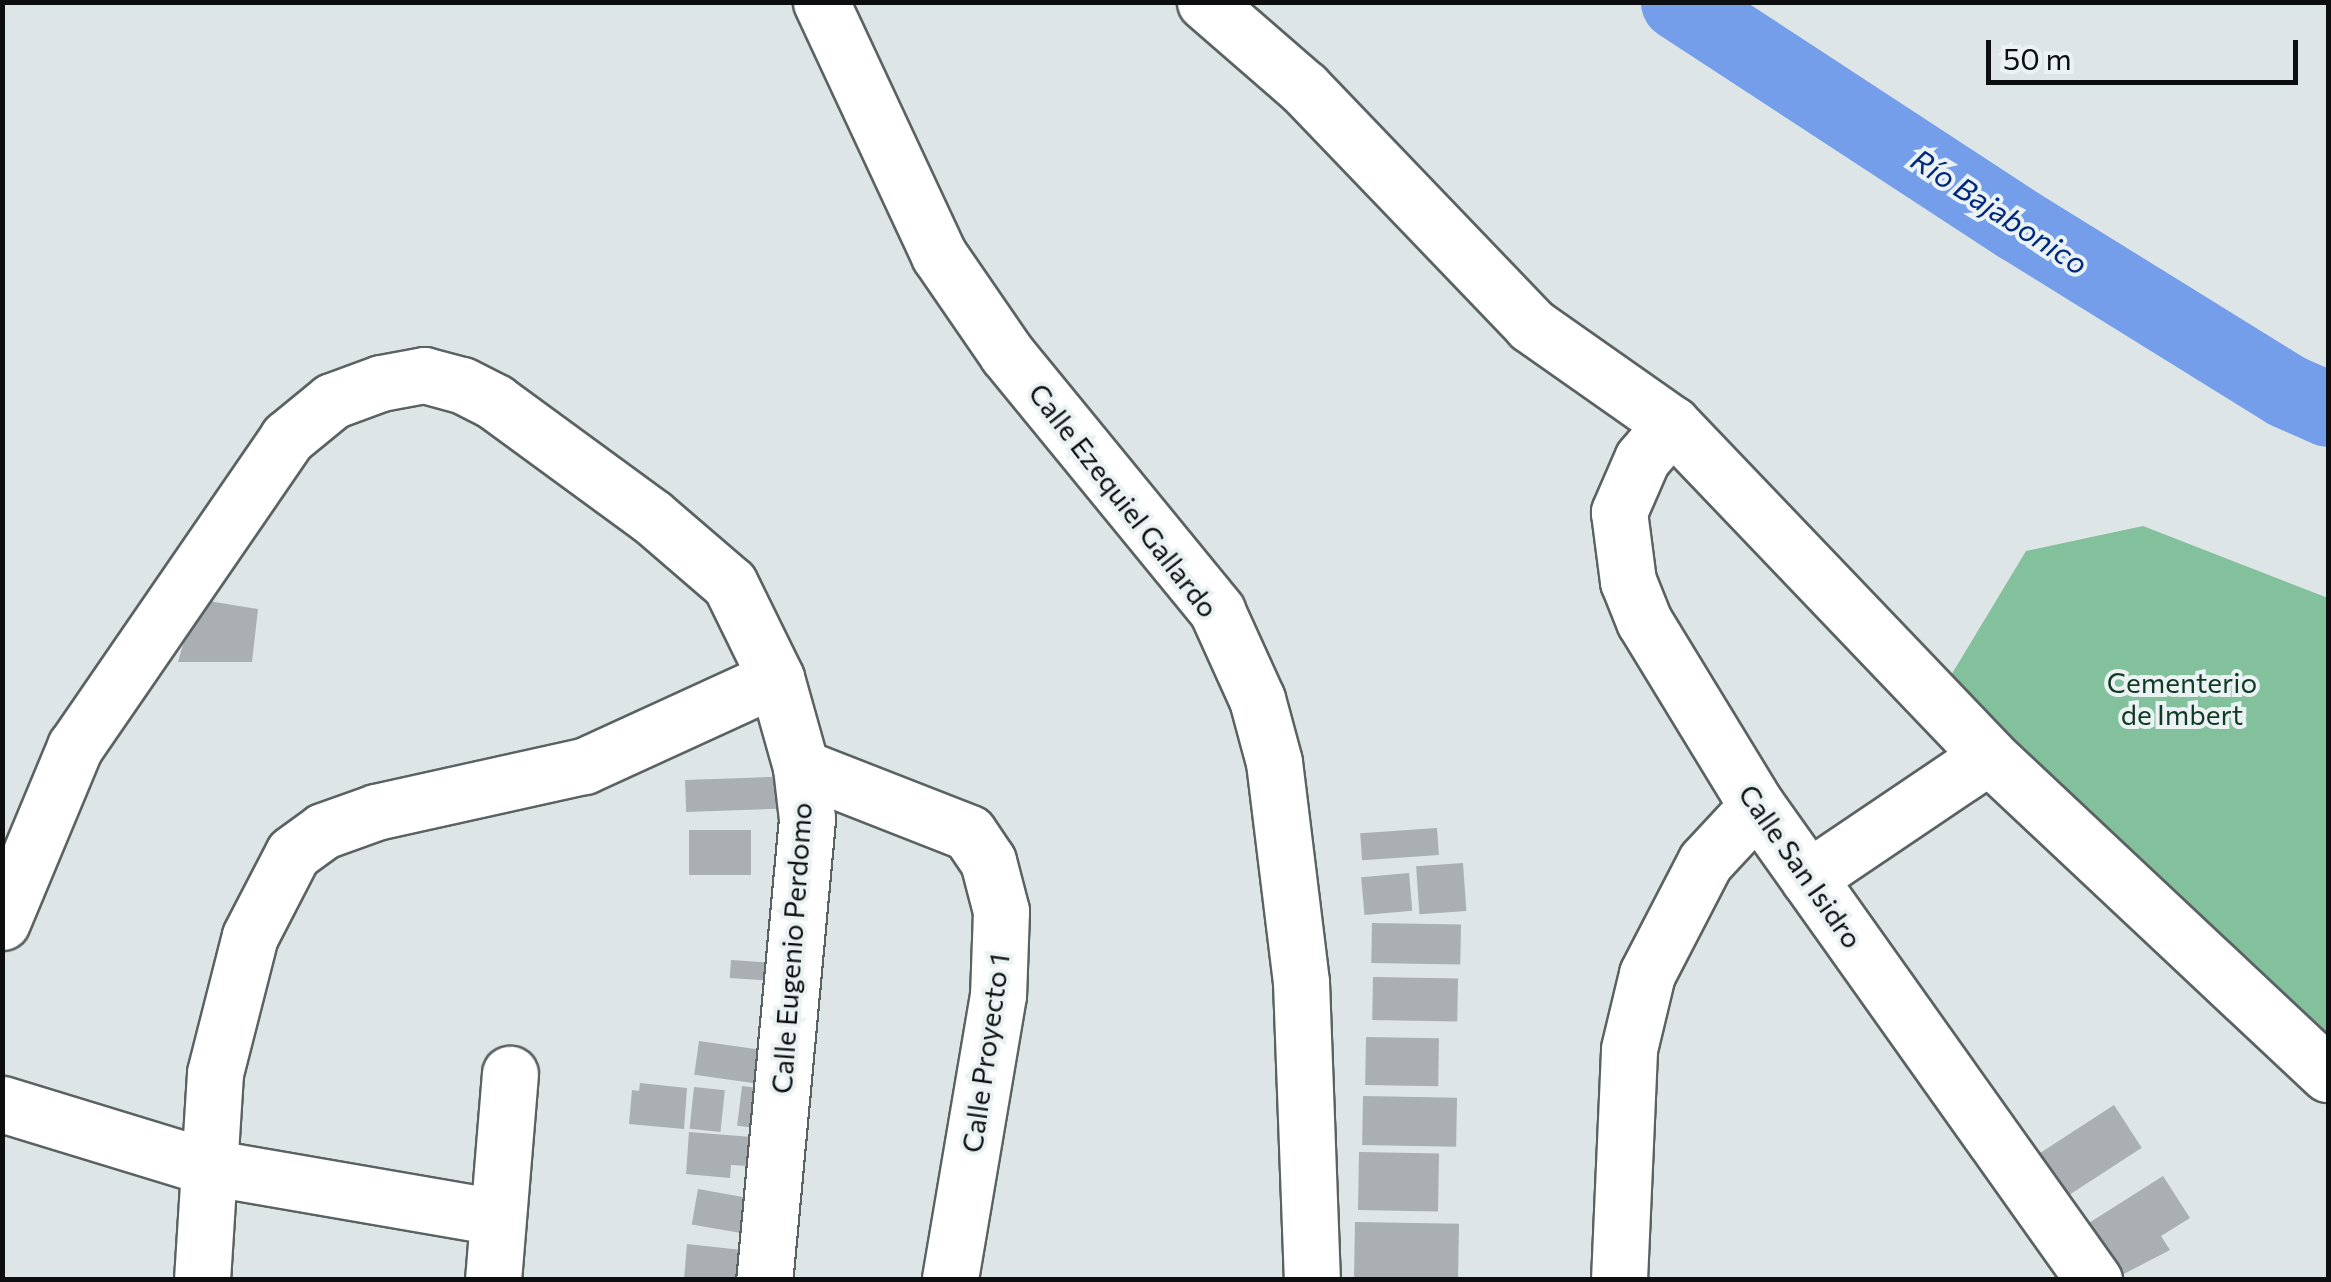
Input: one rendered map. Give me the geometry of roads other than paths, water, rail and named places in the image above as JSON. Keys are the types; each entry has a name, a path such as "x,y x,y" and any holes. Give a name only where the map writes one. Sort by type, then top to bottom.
{"street":[{"name":"Calle Ezequiel Gallardo","path":"821,2 939,254 1008,354 1217,611 1257,698 1274,762 1300,982 1312,1280"},
{"path":"1204,2 1304,88 1532,325 1672,424 1989,756 2328,1074"},
{"name":"Calle Eugenio Perdomo","path":"2,922 74,747 276,452 332,401 424,375 496,402 664,528 730,584 776,678 801,766 806,819 764,1280"},
{"name":"Calle San Isidro","path":"1672,424 1642,459 1619,512 1628,580 1644,621 1757,806 2094,1280"},
{"path":"202,1280 216,1073 250,936 293,853 323,831 376,812 584,766 776,678"},
{"path":"1808,878 1989,756"},
{"name":"Calle Proyecto 1","path":"801,766 969,833 988,860 1001,911 998,995 950,1280"},
{"path":"1619,1280 1629,1049 1646,974 1705,862 1757,806"},
{"path":"493,1280 510,1074"},
{"path":"2,1104 208,1168 497,1217"}],"waterway":[{"name":"Río Bajabonico","path":"1678,2 2019,225 2287,391 2328,409"}],"park label":[{"name":"Cementerio de Imbert","path":"2182,698"}]}
